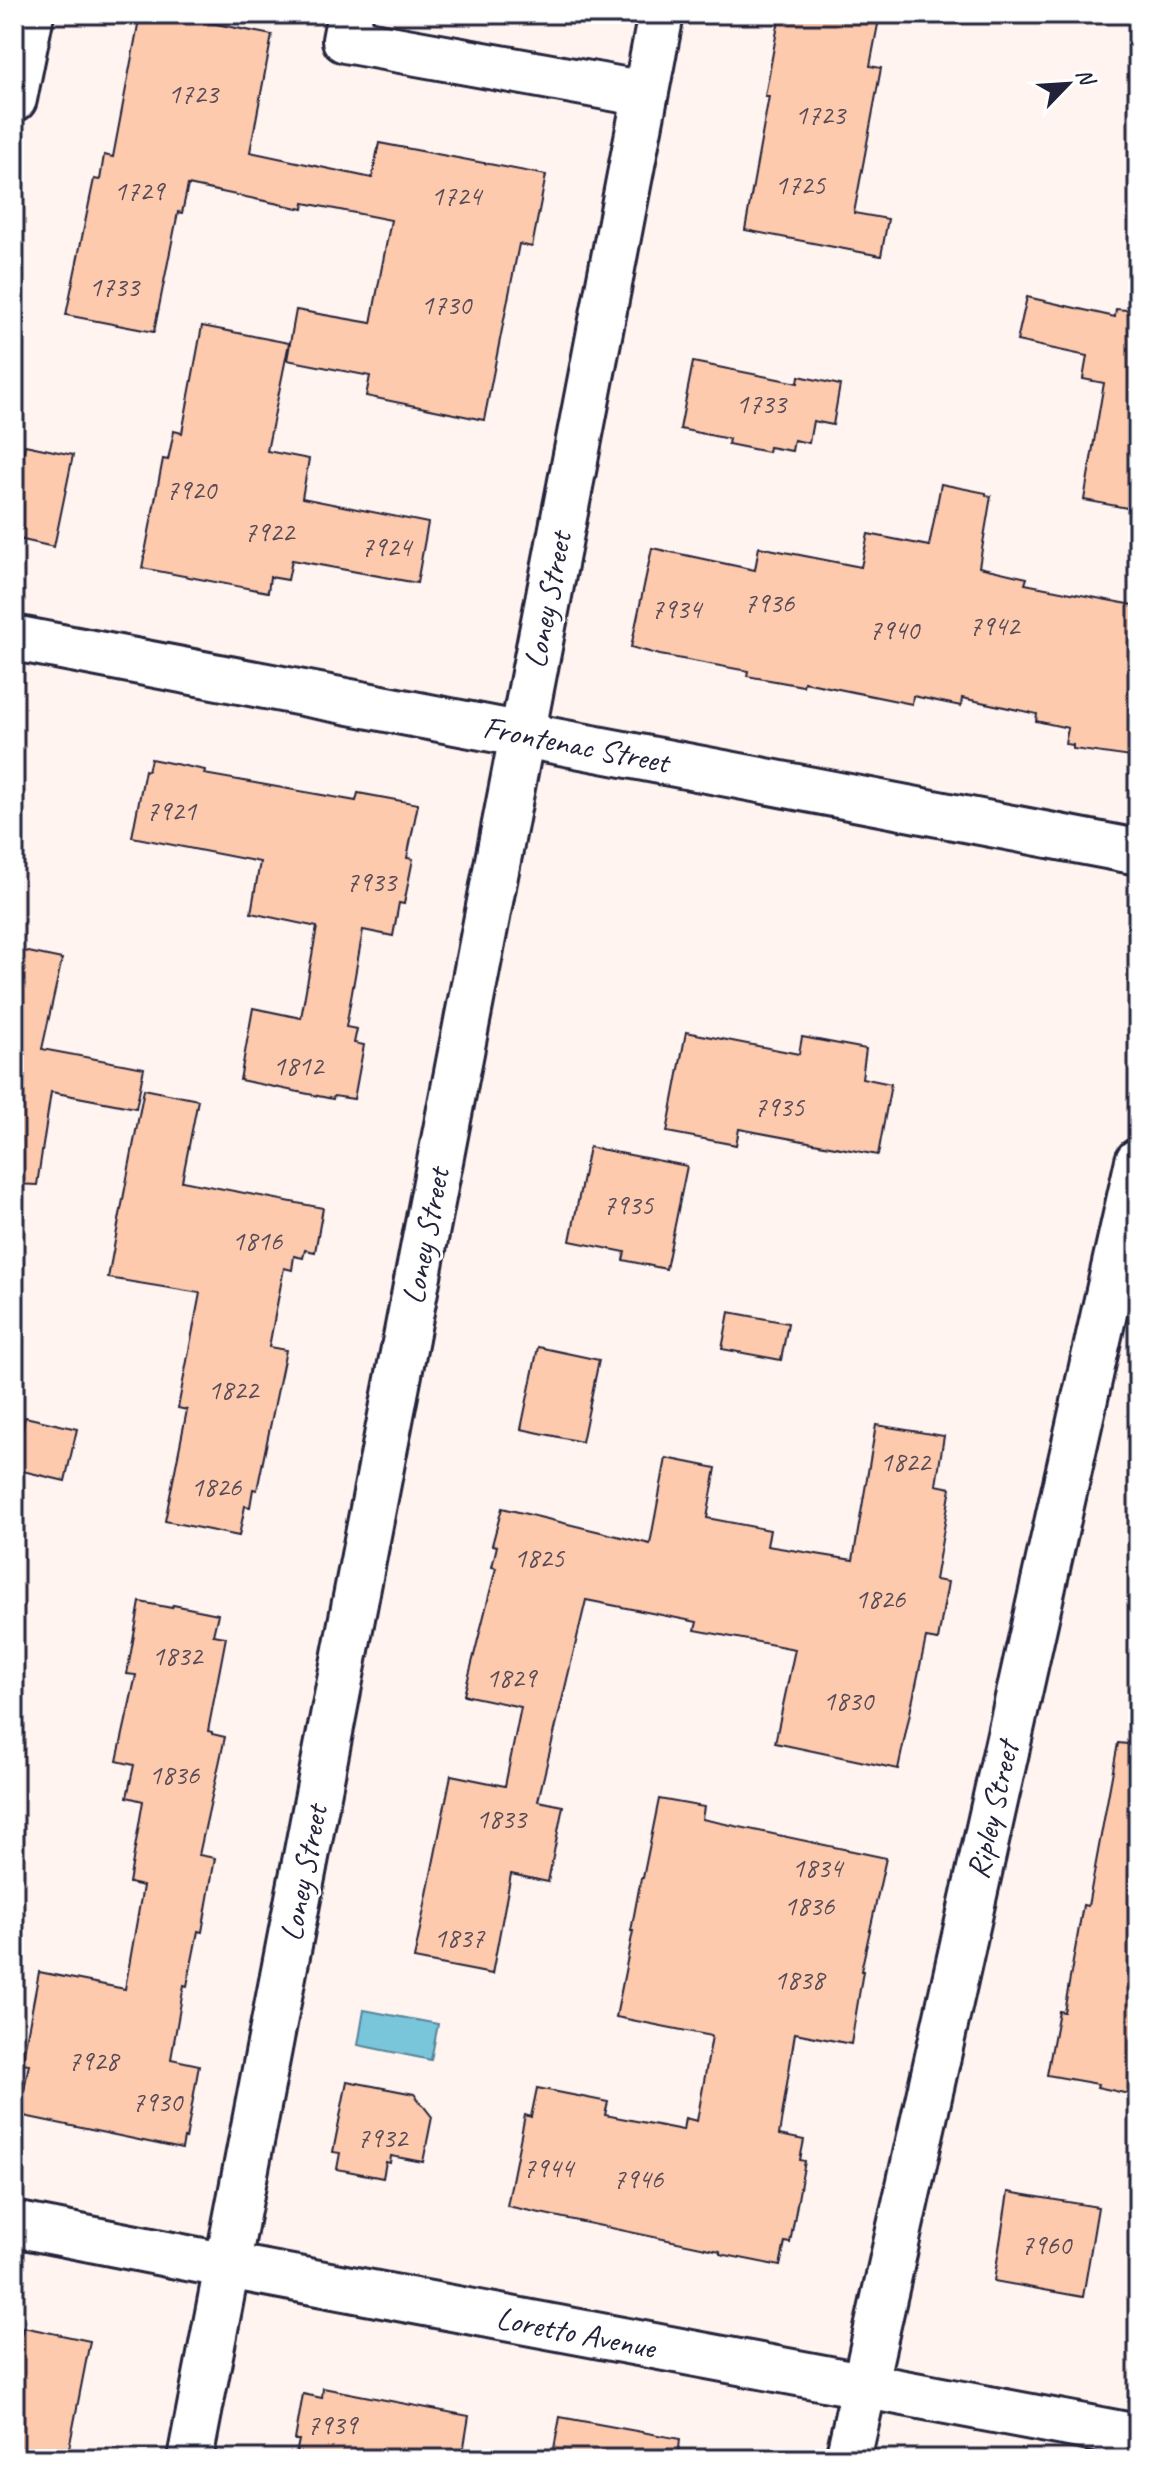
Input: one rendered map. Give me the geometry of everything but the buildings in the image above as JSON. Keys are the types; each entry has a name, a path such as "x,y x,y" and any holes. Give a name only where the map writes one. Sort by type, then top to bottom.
{"street":[{"path":"14,99 31,14"},
{"path":"350,14 345,40 645,94"},
{"name":"Loney Street","path":"190,2459 661,14"},
{"name":"Frontenac Street","path":"14,638 1138,852"},
{"name":"Ripley Street","path":"848,2459 1138,1161"},
{"name":"Loretto Avenue","path":"14,2224 1138,2437"}],"water":[{"path":"364,2010 438,2024 431,2060 358,2045"}]}
